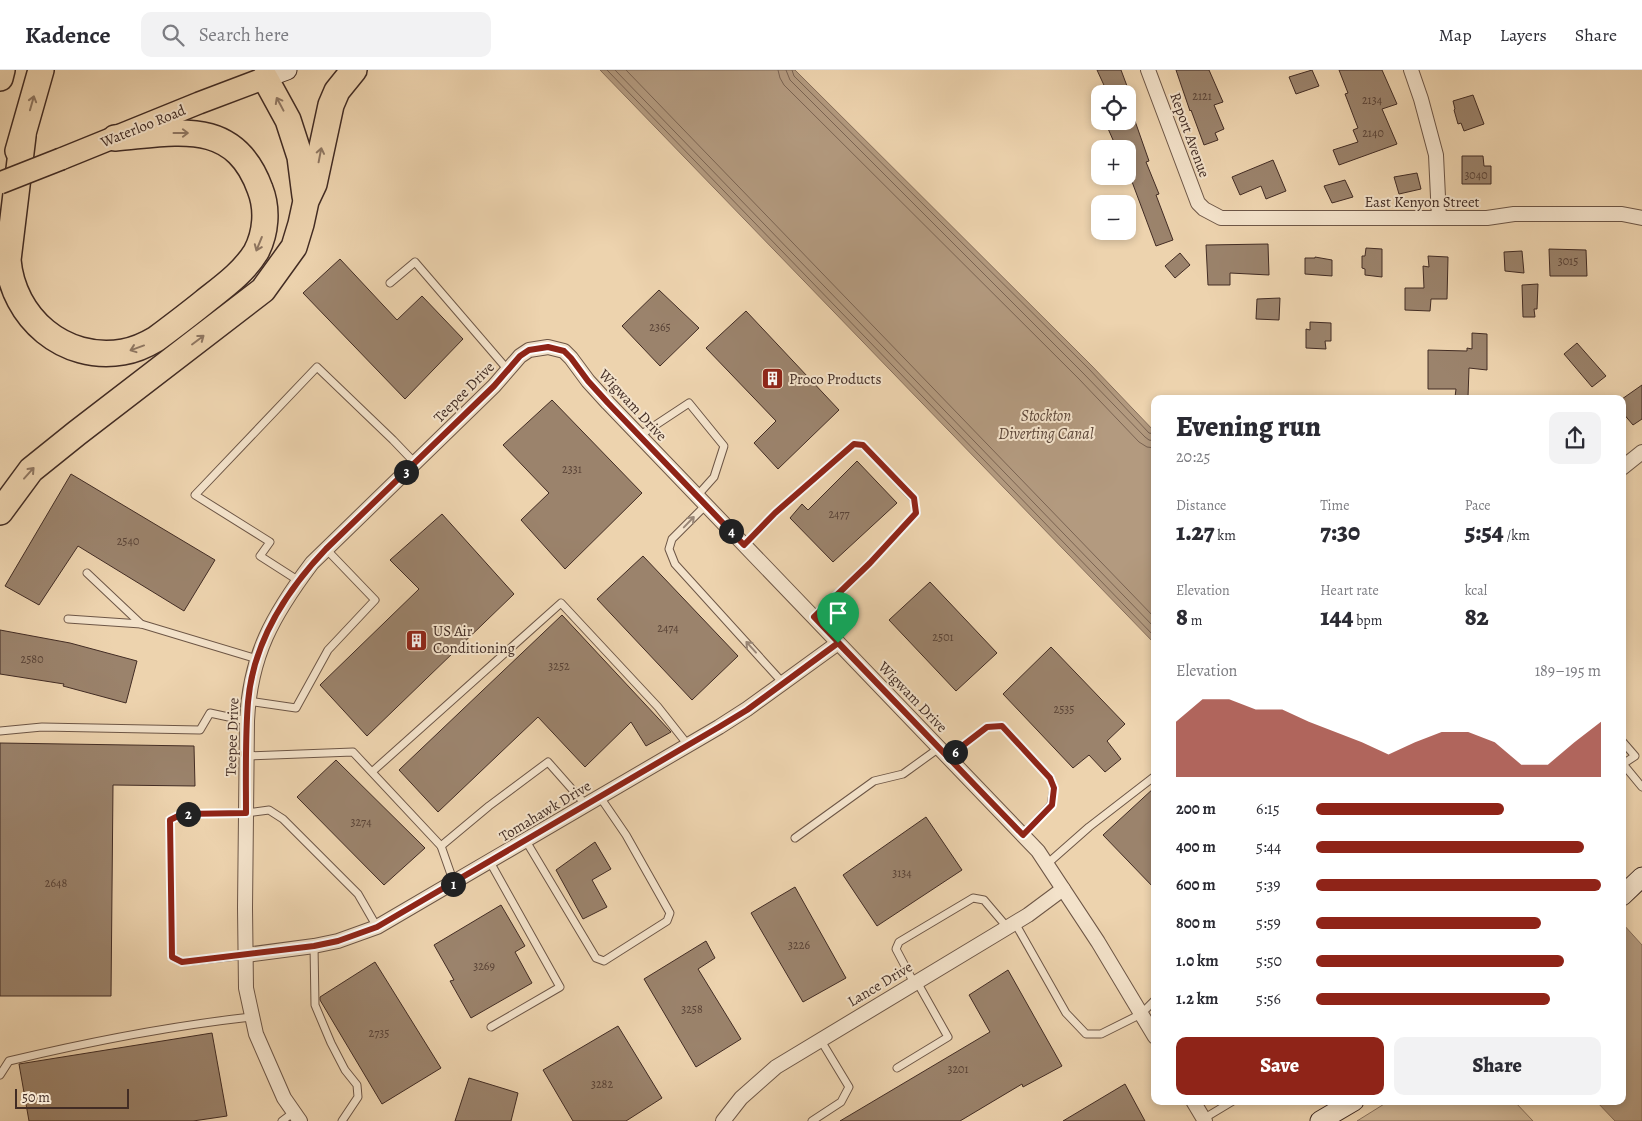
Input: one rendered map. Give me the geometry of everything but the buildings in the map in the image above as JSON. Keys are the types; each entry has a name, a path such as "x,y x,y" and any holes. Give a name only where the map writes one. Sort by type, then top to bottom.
{"highway":[{"path":"0,78 2,70"},
{"path":"0,210 41,70"},
{"path":"0,512 31,470 77,432 263,290 294,247 306,201 314,184 331,105 337,91 354,70"},
{"path":"276,74 300,157 306,201"},
{"path":"23,136 8,260 13,288 25,310 46,332 74,347 102,354 123,352 156,339 234,278 256,251 261,240 265,218 262,192 257,180 251,168 228,143 206,135 182,132 115,138"}],"main road":[{"name":"Waterloo Road","path":"0,183 276,74"}],"street":[{"name":"Report Avenue","path":"1148,70 1198,203 1204,209"},
{"path":"1411,70 1436,155 1439,218"},
{"name":"East Kenyon Street","path":"1204,209 1221,218 1232,219 1487,218 1514,214 1622,214 1642,218"},
{"name":"Teepee Drive","path":"297,1116 284,1098 256,1034 246,988 247,721 248,701 257,659 275,616 298,582 326,549 494,386 509,371 520,356 529,350 548,347"},
{"name":"Wigwam Drive","path":"548,347 564,351 571,358 595,389 639,436 1038,851 1064,889 1151,1031"},
{"path":"1626,465 1642,452"},
{"name":"Tomahawk Drive","path":"246,954 314,946 338,941 377,927 747,710 838,643"},
{"path":"1626,892 1642,877"},
{"name":"Lance Drive","path":"723,1121 741,1098 776,1066 1011,925 1064,889"},
{"path":"1195,1105 1203,1120"},
{"path":"1320,1121 1347,1105"}],"lane":[{"path":"390,283 415,262 509,371"},
{"path":"298,582 260,556 270,542 195,495 316,367 415,463"},
{"path":"639,436 689,403 724,446 714,477 701,500 672,539 669,549 675,564 783,683"},
{"path":"744,545 775,513 854,444 863,445 914,498 916,513 870,563 814,617"},
{"path":"248,701 296,708 328,650 375,600 326,549"},
{"path":"88,573 141,624"},
{"path":"373,771 560,603 658,707 688,745"},
{"path":"68,620 141,624 257,659"},
{"path":"0,731 42,727 200,730 210,713 247,721"},
{"path":"795,838 874,781 903,774 987,727 1002,726 1050,778 1054,788 1052,805 1023,835"},
{"path":"1626,746 1635,756 1626,762"},
{"path":"246,756 353,752 373,771 441,846 454,883"},
{"path":"441,846 489,806 548,762 586,805"},
{"path":"1626,768 1642,787"},
{"path":"1047,864 1151,779"},
{"path":"526,841 596,958 604,961 668,921 670,913 626,835 600,797"},
{"path":"246,954 182,962 172,957 170,820 182,814 246,813 269,810 283,820 358,894 377,927"},
{"path":"490,862 560,987 491,1027"},
{"path":"897,1068 948,1037 896,949 899,942 973,898 984,900 1011,925 1066,1013 1086,1034 1101,1034 1141,1014 1151,1004"},
{"path":"314,946 315,1005 345,1070 357,1085 358,1097 342,1121"},
{"path":"0,1075 8,1061 57,1050 211,1022 251,1017"},
{"path":"812,1121 841,1102 849,1087 820,1039"},
{"path":"1203,1120 1227,1105"},
{"path":"282,1121 297,1116"}],"shaded area":[{"path":"1383,1105 1518,1105 1533,1121 1357,1121"}],"water":[{"name":"Stockton Diverting Canal","path":"600,70 795,70 1092,366 1151,428 1151,640"},
{"path":"1626,927 1642,945 1642,1121 1615,1121 1600,1105 1626,1105"}],"place":[{"name":"Proco Products","path":"773,379"},
{"name":"US Air Conditioning","path":"417,640"}],"route":[{"path":"838,643 747,710 377,927 338,941 314,946 182,962 172,957 170,820 182,814 246,813 248,701 252,676 259,652 275,616 312,563 494,386 509,371 520,356 529,350 548,347 564,351 608,403 744,545 775,513 854,444 863,445 914,498 916,513 870,563 814,617 838,643 1023,835 1052,805 1054,788 1050,778 1002,726 987,727 948,757 838,643"}]}
